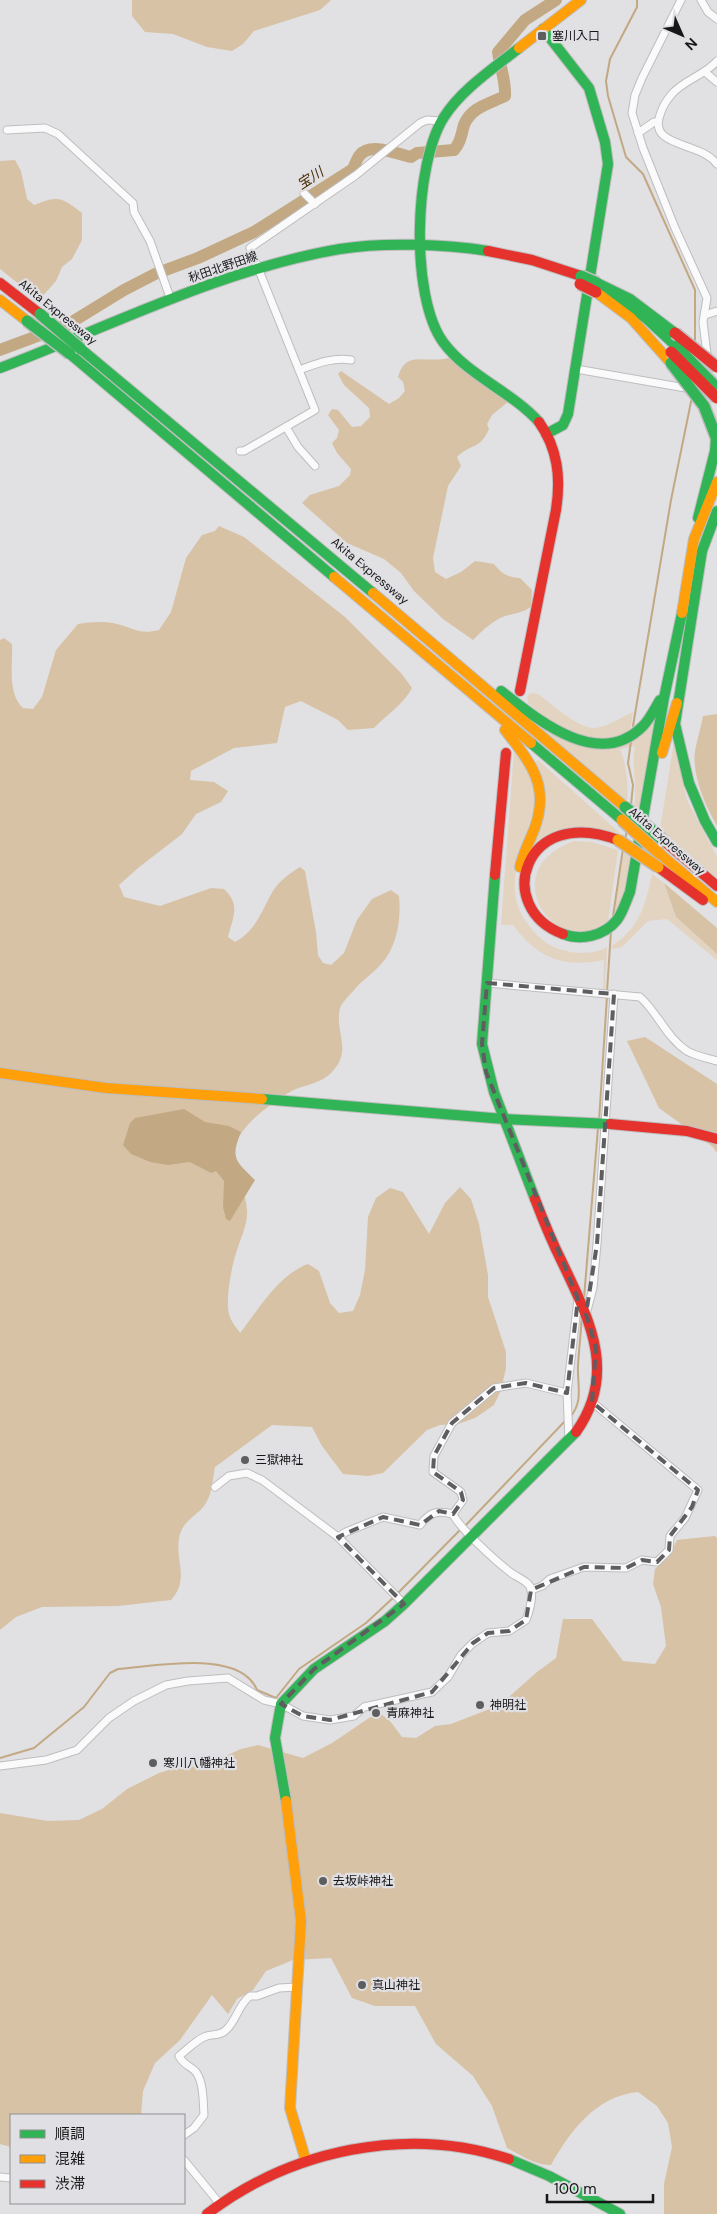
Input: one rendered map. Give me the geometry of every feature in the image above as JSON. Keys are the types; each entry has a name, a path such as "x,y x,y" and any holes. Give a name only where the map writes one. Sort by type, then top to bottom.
{"main road":[{"path":"520,691 558,498 557,461 538,420 519,400 451,352 439,336 428,312 423,292 421,246 426,166 432,143 441,122 454,103 505,58 581,0"},
{"path":"543,29 589,88 605,142 608,164 566,421 559,428 546,434"},
{"name":"秋田北野田線","path":"0,368 171,300 259,268 337,249 421,246 467,248 542,267 581,280 596,288 608,288"},
{"name":"Akita Expressway","path":"0,283 40,314 428,638 717,886"},
{"path":"596,288 673,354 717,388"},
{"path":"608,288 630,299 717,367"},
{"path":"608,288 648,320 673,354 713,420 716,437 715,451 694,539 669,682 633,876 622,912 608,928 581,938 564,936 549,928 535,915 526,894 524,876 529,861 539,848 550,839 564,834 585,831 618,840 658,867 717,910"},
{"name":"Akita Expressway","path":"0,300 70,354 717,902"},
{"path":"673,354 717,398"},
{"path":"694,539 717,482"},
{"path":"717,511 702,551 675,724 689,783 705,821 717,842"},
{"path":"428,638 468,664 534,718 580,741 615,744 640,732 651,719 669,682"},
{"path":"491,710 524,753 542,791 542,808 521,860 517,880 517,894 529,920 544,935 560,942 577,945 598,942 609,936 622,924 632,907 663,751 677,703"},
{"path":"306,2161 290,2108 301,1920 291,1829 275,1738 281,1704 287,1694 314,1669 385,1621 404,1604 470,1534 569,1440 581,1424 592,1402 597,1380 596,1348 586,1314 521,1165 486,1072 482,1044 506,754"},
{"path":"0,1073 23,1078 106,1088 488,1116 504,1120 604,1124 687,1131 717,1139"},
{"path":"207,2214 220,2204 271,2174 306,2161 362,2147 418,2142 476,2149 550,2177 620,2214"}],"street":[{"path":"576,369 703,391 708,354 704,331 707,298 675,228 632,113 635,96 681,0"},
{"path":"701,0 708,12 717,19"},
{"path":"717,61 705,72 681,85 670,96 658,122 659,132 668,140 706,153 717,164"},
{"path":"705,72 717,82"},
{"path":"240,451 244,451 315,410 250,248 383,155 427,120 441,122"},
{"path":"638,133 654,122 658,122"},
{"path":"8,130 45,128 58,134 133,203 134,212 150,241 171,300"},
{"path":"304,193 315,204"},
{"path":"705,315 717,311"},
{"path":"299,370 341,358 351,360"},
{"path":"286,427 298,447 315,466"},
{"path":"487,983 640,997 650,1006 672,1038 688,1052 717,1062"},
{"path":"586,1314 592,1288 597,1244 614,994"},
{"path":"569,1440 567,1393 578,1299"},
{"path":"453,1514 464,1500 461,1492 433,1472 434,1456 452,1423 494,1388 526,1383 567,1393"},
{"path":"531,1590 542,1586 550,1579 584,1567 626,1568 642,1560 657,1562 669,1550 670,1536 686,1518 698,1490 592,1402"},
{"path":"215,1487 229,1476 247,1473 262,1480 338,1537 404,1604"},
{"path":"338,1537 383,1517 420,1525 427,1516 439,1511 453,1514 470,1534 531,1590"},
{"path":"0,1766 46,1760 77,1750 109,1718 134,1701 166,1685 228,1678 264,1700 281,1704 304,1716 330,1720 354,1716 364,1707 432,1692 448,1677 461,1655 473,1643 488,1633 509,1631 526,1620 531,1590"},
{"path":"185,2134 194,2128 204,2115 200,2079 195,2071 182,2063 179,2056 205,2036 220,2035 227,2030 235,2020 241,2002 250,1996 257,1996 280,1988 297,1987"},
{"path":"185,2161 220,2204"}],"highlighted area":[{"path":"487,983 614,994 597,1244 586,1314 596,1348 592,1402 698,1490 692,1507 670,1536 669,1550 657,1562 642,1560 626,1568 584,1567 531,1590 526,1620 509,1631 488,1633 473,1643 432,1692 330,1720 303,1716 281,1704 314,1669 404,1604 338,1537 383,1517 420,1525 439,1511 453,1514 463,1500 461,1492 433,1472 434,1456 452,1423 494,1388 526,1383 567,1393 578,1299 486,1072 482,1044"}],"shaded area":[{"path":"132,0 331,0 320,10 254,31 243,44 232,51 207,47 173,34 145,32 132,16"},
{"path":"15,160 21,171 27,199 34,205 59,199 82,213 82,240 72,259 62,267 56,281 39,300 0,269 0,161"},
{"path":"449,358 508,402 492,415 487,424 489,429 486,436 479,443 457,457 461,466 448,486 433,558 435,572 446,579 461,572 475,561 494,564 505,574 520,578 532,590 531,607 525,611 496,620 473,640 443,619 414,591 401,573 384,559 347,543 302,503 310,495 339,486 350,475 351,469 337,453 332,443 337,438 339,430 328,415 332,409 338,410 352,427 361,426 370,417 369,408 344,385 338,374 341,371 389,404 399,398 405,391 403,382 398,377 406,363 418,359"},
{"path":"219,526 244,537 345,617 401,673 412,688 399,704 374,728 348,730 338,720 301,701 285,707 277,743 234,748 191,771 190,780 214,782 228,791 221,802 196,814 182,834 119,885 124,897 160,906 211,888 224,889 234,906 228,937 235,942 253,926 279,884 300,867 305,871 316,932 318,955 323,963 331,965 344,953 357,920 372,899 391,890 399,896 398,928 390,951 383,962 358,986 340,1008 339,1025 342,1049 338,1065 326,1077 315,1083 295,1089 267,1107 251,1121 236,1143 234,1160 244,1193 247,1215 231,1274 228,1293 230,1317 240,1333 278,1284 297,1269 308,1264 319,1271 330,1303 339,1313 353,1311 360,1295 365,1270 368,1217 376,1198 390,1188 403,1192 429,1234 445,1203 460,1187 471,1199 479,1224 488,1275 488,1297 506,1352 506,1368 501,1390 494,1405 475,1418 458,1424 440,1425 427,1430 383,1473 368,1476 343,1474 322,1446 312,1427 272,1425 215,1467 207,1501 185,1524 180,1534 178,1552 180,1584 171,1600 118,1606 42,1607 16,1617 0,1630 0,640 4,638 12,644 12,678 18,702 23,708 33,709 42,697 56,650 78,624 108,622 146,632 159,630 171,612 186,558 202,535 215,531"},
{"path":"531,693 538,694 564,714 586,727 597,728 608,725 633,712 630,732 604,739 583,737 563,728 528,703 527,697"},
{"path":"717,714 717,826 697,780 695,751 703,716"},
{"path":"527,716 576,744 635,739 658,719 641,814 634,808 635,746 620,749 624,761 628,790 627,802"},
{"path":"674,742 687,800 717,857 717,878 660,829"},
{"path":"514,751 530,775 536,796 535,808 518,860 516,873 516,899 520,911 538,936 558,949 587,953 607,947 605,990 603,990 604,960 576,963 553,958 532,946 513,925 501,925"},
{"path":"538,760 621,834 620,836 582,828 530,857 542,819 535,762"},
{"path":"574,841 592,842 618,850 608,922 589,932 570,931 553,922 541,908 535,891 537,872 550,855"},
{"path":"624,853 634,859 629,891 613,919"},
{"path":"652,874 664,883 676,917 717,954 717,960 667,919 648,921 622,947 611,949 636,923 644,905"},
{"path":"664,883 717,928 717,954 676,917"},
{"path":"645,1037 717,1084 717,1153 713,1147 659,1108 627,1041"},
{"path":"184,1109 205,1122 229,1126 241,1132 236,1148 237,1159 239,1164 255,1180 230,1221 226,1219 223,1207 224,1181 216,1171 211,1173 190,1162 168,1165 150,1162 131,1154 123,1145 130,1123 135,1118"},
{"path":"715,1536 717,1538 717,2214 664,2214 664,2184 672,2147 668,2123 657,2106 638,2092 609,2100 586,2117 558,2152 551,2165 534,2162 507,2148 492,2106 473,2076 436,2044 415,2006 375,2006 352,1998 331,1958 293,1960 266,1971 253,1990 237,1999 228,2014 212,1995 180,2040 155,2063 143,2091 141,2114 10,2114 10,2147 0,2144 0,1813 48,1821 79,1820 102,1809 127,1789 159,1773 179,1767 203,1766 241,1749 258,1745 303,1758 332,1743 378,1712 390,1721 402,1737 416,1738 435,1726 451,1724 500,1705 556,1658 563,1619 592,1619 623,1661 655,1664 666,1646 661,1607 653,1584 655,1569 669,1556 677,1540"}],"waterway":[{"name":"宝川","path":"0,350 67,325 124,290 155,274 198,258 254,232 353,169 359,156 365,151 377,149 411,157 417,153 454,150 464,125 471,114 481,107 505,96 504,79 498,52 525,20 556,0"},
{"path":"637,0 637,7 610,59 606,81 608,96 626,157 643,174 695,290 695,342"},
{"path":"633,726 671,500 692,397"},
{"path":"631,741 628,763 633,785 631,805"},
{"path":"625,840 627,830"},
{"path":"613,916 623,849"},
{"path":"607,991 611,931"},
{"path":"599,1121 607,996"},
{"path":"584,1298 598,1128"},
{"path":"570,1417 577,1405 579,1392 578,1365 582,1315"},
{"path":"464,1527 566,1420"},
{"path":"397,1594 460,1530"},
{"path":"0,1758 34,1748 84,1707 110,1673 118,1669 173,1664 215,1664 233,1669 248,1677 257,1690 276,1698 299,1669 366,1623 394,1597"}],"traffic: fast":[{"path":"543,29 589,88 605,142 608,164 568,414 563,425 546,434"},
{"path":"519,48 460,97 444,117 434,138 422,197 421,263 425,294 432,321 443,342 453,354 477,374 516,401 539,422"},
{"path":"0,368 210,284 296,258 340,249 375,245 434,245 488,251"},
{"path":"581,276 597,283"},
{"path":"597,283 630,299 675,333"},
{"path":"608,289 648,320 676,346"},
{"path":"40,314 81,349"},
{"path":"27,321 70,354"},
{"path":"676,346 717,388"},
{"path":"81,349 373,593"},
{"path":"70,354 334,577"},
{"path":"671,363 704,406 716,437"},
{"path":"698,518 715,451 716,437"},
{"path":"717,511 702,551 675,724 689,783 705,821 717,842"},
{"path":"563,934 585,937 606,930 619,917 630,892 664,698 682,613"},
{"path":"501,691 551,727 569,736 588,742 607,744 626,739 643,726 660,700"},
{"path":"531,743 622,820"},
{"path":"625,807 664,841"},
{"path":"495,875 482,1044 494,1092 535,1199"},
{"path":"262,1099 504,1119 610,1124"},
{"path":"286,1801 275,1738 281,1704 314,1669 385,1621 404,1604 576,1432"},
{"path":"509,2159 549,2176 620,2214"}],"traffic: slow":[{"path":"519,48 581,0"},
{"path":"596,292 631,318 671,363"},
{"path":"0,300 27,321"},
{"path":"682,613 694,539 717,482"},
{"path":"334,577 531,743"},
{"path":"373,593 625,807"},
{"path":"662,753 677,703"},
{"path":"505,730 529,764 539,786 539,812 520,867"},
{"path":"622,820 660,854"},
{"path":"618,840 658,867"},
{"path":"660,854 717,902"},
{"path":"0,1073 106,1088 262,1099"},
{"path":"286,1801 301,1921 290,2108 306,2161"}],"traffic: jam":[{"path":"488,251 532,260 581,276"},
{"path":"0,283 40,314"},
{"path":"580,284 596,292"},
{"path":"675,333 717,367"},
{"path":"671,352 717,398"},
{"path":"520,691 556,510 558,487 554,453 539,422"},
{"path":"495,875 506,753"},
{"path":"563,934 541,921 529,903 525,883 529,864 540,847 559,836 585,833 618,840"},
{"path":"664,841 717,886"},
{"path":"658,867 703,900"},
{"path":"610,1124 687,1131 717,1139"},
{"path":"535,1199 581,1304 595,1346 597,1367 595,1389 589,1410 576,1432"},
{"path":"207,2214 240,2192 275,2174 313,2160 351,2150 391,2145 431,2144 470,2149 509,2159"}],"place":[{"name":"塞川入口","path":"542,36"},
{"name":"三獄神社","path":"245,1460"},
{"name":"神明社","path":"480,1705"},
{"name":"青麻神社","path":"376,1713"},
{"name":"寒川八幡神社","path":"153,1763"},
{"name":"去坂峠神社","path":"323,1881"},
{"name":"真山神社","path":"362,1985"}]}
